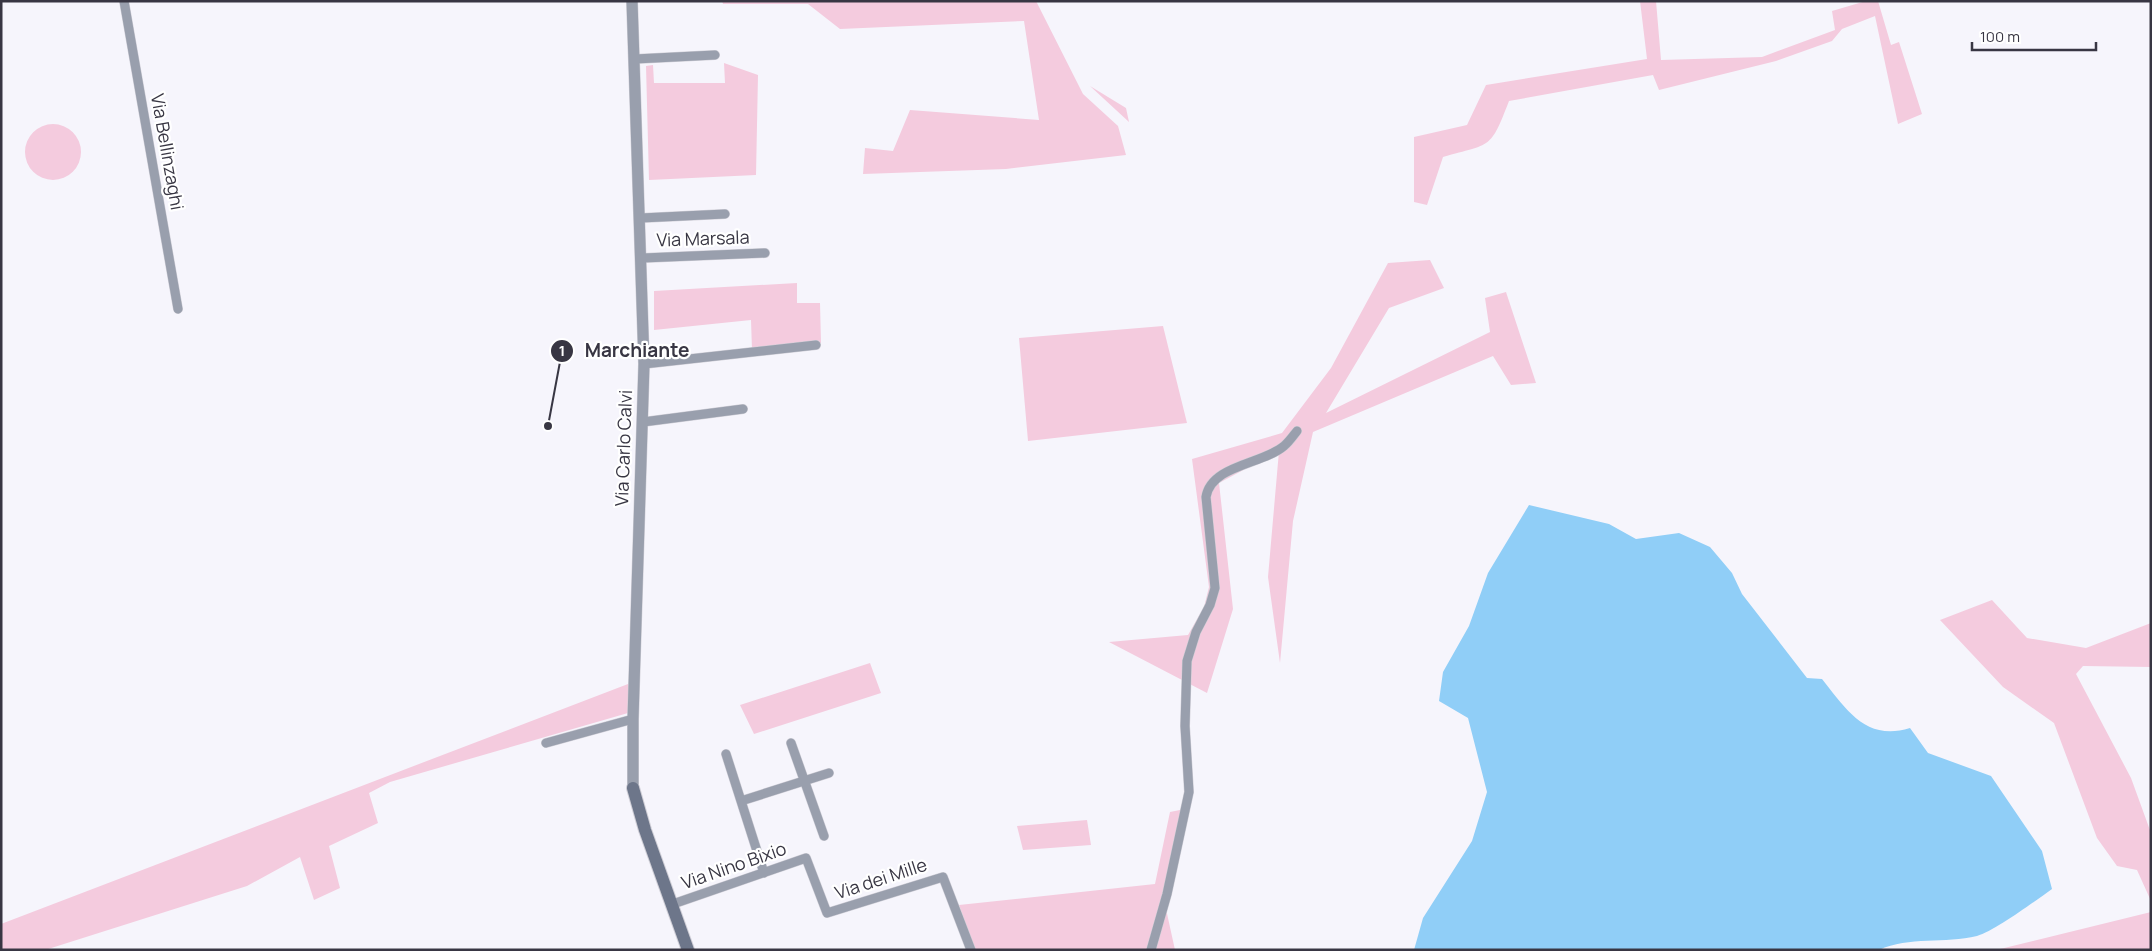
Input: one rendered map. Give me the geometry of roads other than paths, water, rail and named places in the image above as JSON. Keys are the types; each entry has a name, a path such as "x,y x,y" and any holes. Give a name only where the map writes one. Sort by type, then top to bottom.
{"main road":[{"path":"633,788 645,830 688,950"}],"street":[{"name":"Via Bellinzaghi","path":"124,1 178,309"},
{"name":"Via Carlo Calvi","path":"632,1 641,218 644,364 633,719 633,788"},
{"path":"635,59 715,55"},
{"path":"641,218 725,214"},
{"name":"Via Marsala","path":"642,258 765,253"},
{"path":"644,364 816,345"},
{"path":"643,422 743,409"},
{"path":"1151,950 1167,894 1188,792 1185,726 1187,661 1196,632 1214,596 1206,496 1207,487 1225,473 1284,446 1297,431"},
{"path":"546,744 633,719"},
{"path":"791,743 824,836"},
{"path":"726,754 764,872"},
{"path":"741,801 828,773"},
{"name":"Via Nino Bixio","path":"673,904 806,858"},
{"name":"Via dei Mille","path":"806,858 827,913 943,876 971,950"}],"water":[{"path":"1529,505 1609,524 1636,539 1679,533 1710,547 1732,573 1742,594 1807,678 1822,679 1858,720 1869,727 1881,730 1895,731 1910,728 1928,753 1991,776 2042,851 2052,889 2004,922 1977,936 1952,940 1902,943 1879,950 1414,950 1423,918 1472,841 1487,792 1468,718 1439,701 1443,672 1469,626 1488,573"}],"place":[{"name":"Marchiante","path":"548,426"}]}
